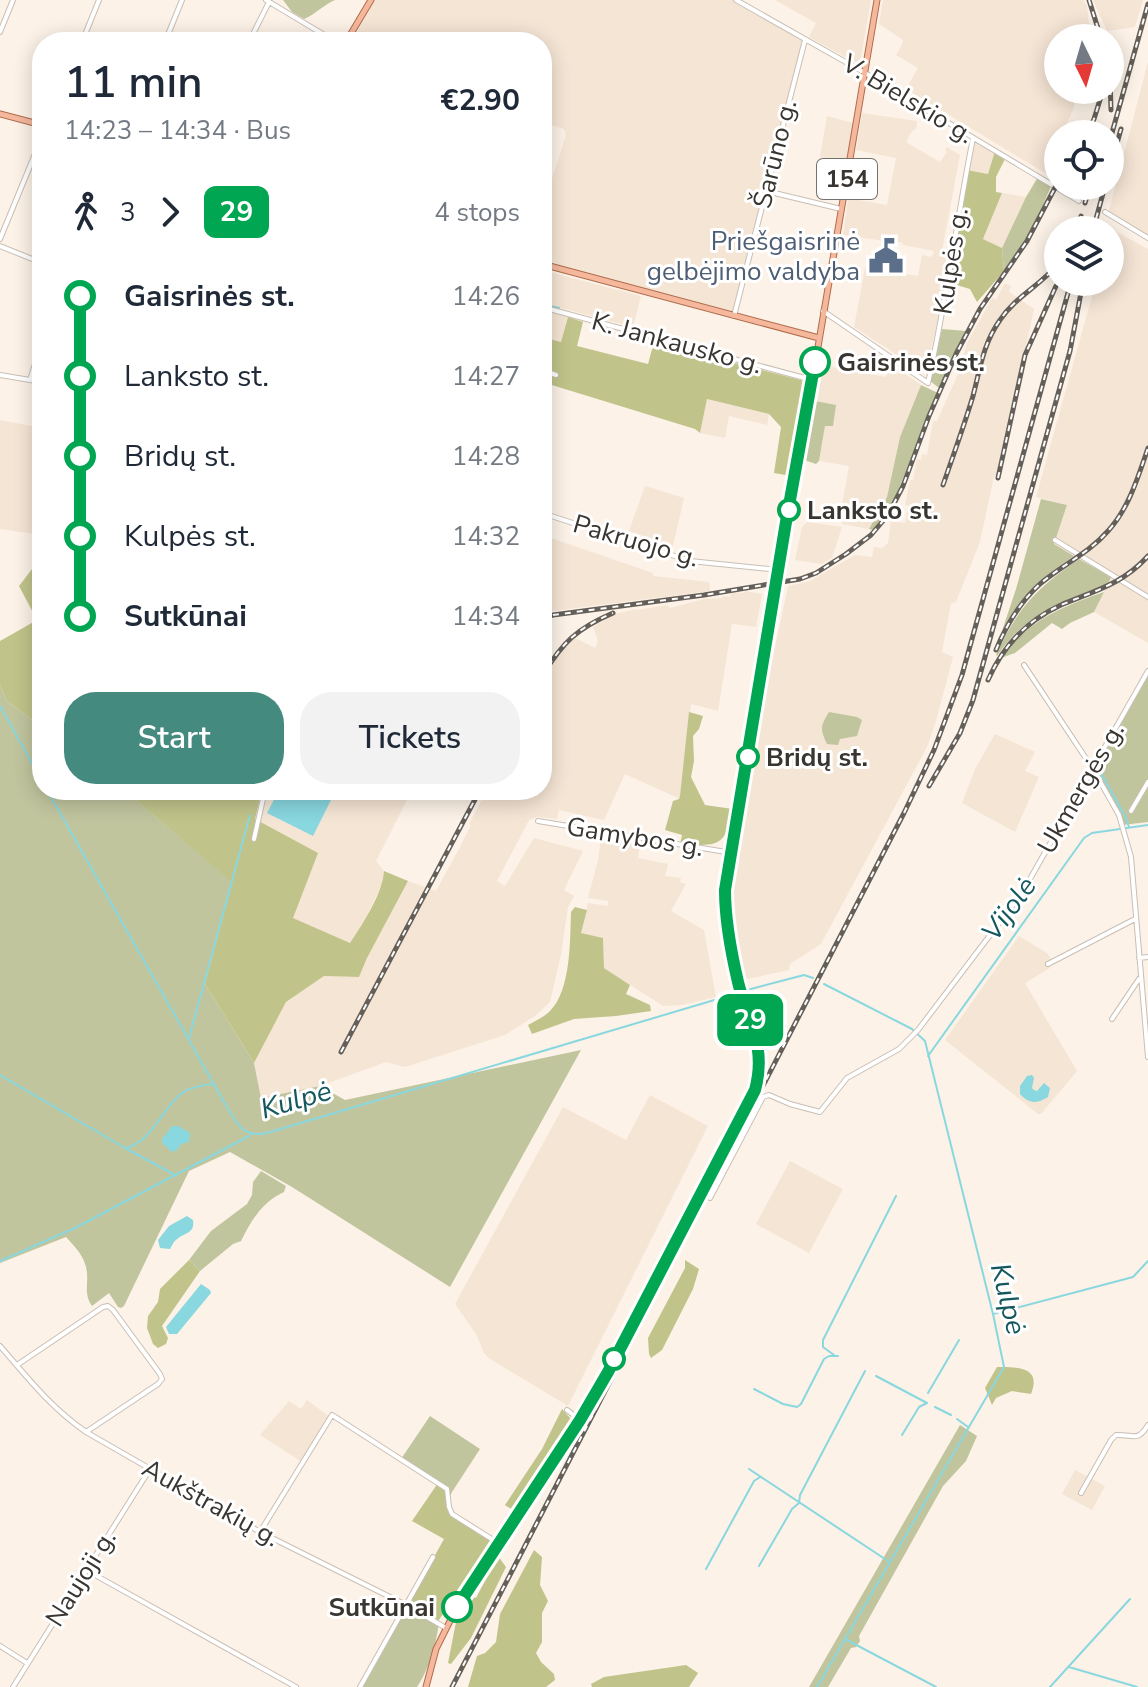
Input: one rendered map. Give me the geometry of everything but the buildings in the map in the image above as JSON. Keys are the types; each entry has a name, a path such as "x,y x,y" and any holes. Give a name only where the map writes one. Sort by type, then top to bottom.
{"main road":[{"path":"352,32 371,0"},
{"name":"154","path":"426,1687 431,1662 446,1628 608,1372 755,1090 759,1073 758,1046 739,984 725,912 725,890 877,0"},
{"path":"0,114 32,122"},
{"path":"552,267 819,338"}],"street":[{"path":"0,32 13,0"},
{"path":"86,32 99,0"},
{"path":"169,32 182,0"},
{"name":"V. Bielskio g.","path":"736,0 1079,201"},
{"path":"254,32 268,1 319,32"},
{"name":"Šarūno g.","path":"734,316 805,40"},
{"name":"Kulpės g.","path":"823,311 928,383 944,311 973,138"},
{"path":"0,239 32,161"},
{"path":"766,191 841,209"},
{"path":"1105,212 1148,238"},
{"path":"0,246 32,259"},
{"name":"K. Jankausko g.","path":"552,310 812,380"},
{"path":"0,375 30,380 32,374"},
{"path":"552,374 556,375"},
{"name":"Pakruojo g.","path":"552,516 690,561 779,570"},
{"path":"1055,540 1148,597"},
{"path":"1024,665 1093,769 1114,805 1122,828 1131,857 1148,1057"},
{"name":"Ukmergės g.","path":"710,1198 763,1097 769,1095 820,1112 847,1078 899,1049 916,1032 1022,893 1148,671"},
{"path":"1131,811 1148,782"},
{"path":"254,839 263,800"},
{"name":"Gamybos g.","path":"538,821 732,853"},
{"path":"1048,964 1135,919"},
{"path":"1139,958 1148,957"},
{"path":"1112,1019 1141,977"},
{"path":"17,1365 103,1307 113,1310 162,1379 86,1432"},
{"name":"Aukštrakių g.","path":"0,1346 52,1406 86,1432 260,1532 446,1628"},
{"path":"567,1410 580,1420"},
{"path":"260,1532 332,1415 447,1489 452,1514 498,1543"},
{"path":"1081,1493 1111,1440 1116,1435 1139,1436 1148,1425"},
{"name":"Naujoji g.","path":"13,1687 150,1469"},
{"path":"360,1687 433,1557"},
{"path":"86,1570 296,1687"},
{"path":"0,1646 27,1663"}],"shaded area":[{"path":"375,0 736,0 805,40 734,316 552,267 552,179 566,135 564,129 552,125 552,32 357,32"},
{"path":"775,0 871,0 860,63 809,37 816,23"},
{"path":"883,0 1083,0 1089,24 1044,24 1044,104 1074,104 1068,120 1044,120 1044,172 906,89 918,68 896,55 903,40 879,24"},
{"path":"1093,0 1143,0 1135,27 1124,29 1124,24 1104,24"},
{"path":"1148,62 1148,238 1124,224 1124,216 1108,214 1112,200 1124,200 1124,153"},
{"path":"862,113 917,121 916,129 906,142 940,162 947,147 960,155 942,251 947,252 939,316 925,373 854,327 865,268 918,276 922,255 932,257 934,251 889,240 843,235 848,198 887,205 896,158 856,150"},
{"path":"827,116 856,124 850,162 820,157"},
{"path":"973,138 995,151 988,174 967,170"},
{"path":"1002,193 1026,197 1002,248 983,239"},
{"path":"1124,236 1148,249 1148,643 1094,612 1111,577 1054,544 1067,505 1036,497 1092,296 1124,296"},
{"path":"552,273 641,296 633,327 552,306"},
{"path":"1005,283 1011,286 1009,292 1034,309 980,542 956,602 951,603 942,652 953,657 927,747 821,944 790,964 789,970 743,980 730,899 788,586 810,581 855,555 872,557 874,547 882,548 888,543 891,521 905,523 908,506 905,505 917,459 921,460 922,454 927,455 933,421 937,421 959,372 967,343 992,298 996,300"},
{"path":"552,313 568,317 561,342 552,340"},
{"path":"821,365 885,377 894,366 921,385 900,437 887,498 869,529 842,524 844,512 841,511 849,466 819,461 825,426 836,406 815,401"},
{"path":"707,399 769,414 767,425 729,416 725,438 700,433"},
{"path":"0,420 32,426 32,534 0,529"},
{"path":"645,486 684,498 673,546 629,531"},
{"path":"807,522 842,527 832,558 821,564 795,560 802,527"},
{"path":"552,538 653,573 653,576 709,582 710,591 552,611"},
{"path":"732,592 762,594 756,627 732,624 718,711 691,704 680,799 625,774 604,820 559,810 557,819 537,817 529,820 497,881 505,886 534,838 583,851 564,890 574,896 568,907 550,1002 535,1016 505,1035 405,1067 386,1062 320,1086 261,1098 254,1063 286,1002 324,976 359,977 408,881 436,891 482,800 552,800 552,663 556,656 575,638 595,648 598,641 593,627 615,614 730,597"},
{"path":"995,734 1035,752 1025,771 1039,777 1015,832 962,803 975,769"},
{"path":"260,800 407,800 376,861 384,871 384,880 350,943 293,918 255,819"},
{"path":"601,838 640,845 638,858 668,864 665,876 681,878 680,882 686,884 671,911 704,930 716,997 663,1006 604,968 603,938 581,934 588,903 608,906 608,901 588,898"},
{"path":"1019,936 1047,953 1051,959 1047,962 1050,968 1025,983 1077,1071 1041,1114 945,1040"},
{"path":"650,1095 708,1126 568,1406 490,1359 455,1304 563,1107 626,1140"},
{"path":"790,1161 843,1189 809,1253 756,1224"},
{"path":"307,1400 330,1417 302,1462 260,1435 289,1401 301,1409"},
{"path":"1075,1470 1105,1486 1092,1510 1062,1494"}],"green space":[{"path":"283,0 335,0 304,19 292,12"},
{"path":"995,151 1006,157 996,177 996,192 1002,193 983,239 1002,248 1004,271 977,302 970,289 950,283 948,279 967,170 988,174"},
{"path":"1038,177 1044,180 1045,200 1037,218 1026,241 1004,270 1002,248"},
{"path":"568,317 583,322 577,346 648,364 654,342 808,382 791,476 774,473 781,427 769,414 707,399 700,433 552,385 552,340 561,342"},
{"path":"942,329 966,331 939,388 930,381"},
{"path":"921,385 938,393 893,503 873,530 869,529 887,497 900,437"},
{"path":"815,401 836,405 833,426 825,426 816,464 804,460"},
{"path":"1041,499 1067,505 1054,544 1074,556 1033,589 1002,631 1016,589"},
{"path":"1079,559 1111,577 1108,584 1033,619 1008,641 997,656 1012,624 1030,600"},
{"path":"32,569 32,611 19,586"},
{"path":"1104,592 1094,612 1062,629 1052,623 1015,653 1001,658 1023,634 1047,616"},
{"path":"32,623 32,720 7,701 0,685 0,641"},
{"path":"1148,671 1148,822 1122,825 1093,769"},
{"path":"0,685 7,701 32,720 32,800 136,800 234,883 205,984 254,1063 261,1098 320,1086 345,1100 581,1050 450,1287 292,1187 230,1152 189,1171 121,1308 109,1293 92,1306 87,1294 85,1263 66,1237 0,1263"},
{"path":"689,712 703,716 693,736 691,777 705,805 733,809 723,838 711,844 680,844 682,835 665,830 673,801 680,796"},
{"path":"829,712 862,720 857,736 840,739 838,745 827,744 822,728"},
{"path":"136,800 260,800 255,819 318,853 293,918 350,943 376,899 384,871 408,881 359,977 324,976 286,1002 254,1063 205,984 233,883"},
{"path":"575,907 587,910 581,933 603,938 604,968 630,985 626,994 650,1005 651,1011 574,1019 532,1034 528,1025 550,1011 562,991 568,964 571,912"},
{"path":"261,1171 286,1186 284,1192 263,1207 241,1241 200,1271 189,1260 211,1231 247,1204 252,1195 253,1182"},
{"path":"189,1260 200,1271 162,1326 168,1338 166,1344 158,1348 153,1344 147,1328 148,1316 158,1302 160,1289"},
{"path":"685,1260 699,1269 693,1289 662,1350 651,1358 648,1338 685,1268"},
{"path":"997,1367 1019,1368 1030,1373 1034,1385 1031,1394 1012,1391 996,1398 992,1405 985,1388"},
{"path":"562,1409 572,1423 513,1510 505,1505 542,1449"},
{"path":"430,1416 480,1449 452,1492 401,1459"},
{"path":"960,1425 977,1436 966,1461 943,1486 859,1636 856,1647 851,1648 828,1687 809,1687"},
{"path":"438,1483 452,1492 447,1502 449,1513 491,1540 439,1620 408,1604 444,1539 412,1521"},
{"path":"534,1550 542,1557 540,1585 548,1601 542,1613 542,1642 536,1653 554,1674 555,1680 546,1687 468,1687 477,1656 496,1642 500,1614"},
{"path":"498,1556 506,1567 471,1638 451,1664 448,1663 456,1622 470,1596 476,1598"},
{"path":"408,1604 439,1620 432,1655 421,1681 417,1687 362,1687"},
{"path":"686,1665 698,1673 689,1687 592,1687 591,1684 604,1677"}],"water":[{"path":"274,800 331,800 313,836 267,813"},
{"path":"1032,1075 1034,1090 1037,1091 1044,1083 1050,1088 1048,1097 1040,1101 1027,1100 1020,1094 1020,1086 1027,1076"},
{"path":"172,1126 190,1133 189,1142 172,1152 162,1143 162,1139"},
{"path":"187,1216 193,1220 191,1230 175,1241 170,1249 160,1248 158,1240 169,1226"},
{"path":"201,1284 211,1293 177,1334 169,1334 166,1327"}],"waterway":[{"path":"552,306 559,308"},
{"name":"Kulpė","path":"0,706 32,763"},
{"path":"1102,775 1129,827"},
{"name":"Kulpė","path":"53,800 228,1109 239,1125 253,1134 267,1133 738,993"},
{"path":"189,1038 250,815"},
{"name":"Vijolė","path":"928,1056 1084,838 1092,833 1148,825"},
{"name":"Kulpė","path":"747,990 804,975 813,978"},
{"name":"Kulpė","path":"817,1687 1004,1367 925,1041 912,1029 824,984"},
{"path":"0,1075 175,1175"},
{"path":"126,1148 143,1139 182,1093 213,1084"},
{"path":"0,1261 75,1228 249,1136"},
{"path":"834,1355 823,1347 823,1340 896,1196"},
{"path":"993,1314 1133,1277 1148,1261"},
{"path":"928,1393 959,1340"},
{"path":"754,1389 783,1404 797,1407 824,1359 838,1356"},
{"path":"759,1566 792,1509 799,1503 800,1495 865,1371"},
{"path":"876,1376 927,1403 919,1407 902,1435"},
{"path":"935,1407 951,1415"},
{"path":"957,1419 968,1427"},
{"path":"749,1469 888,1561"},
{"path":"706,1569 754,1481 760,1477"},
{"path":"1050,1687 1130,1599"},
{"path":"845,1639 936,1687"},
{"path":"1069,1667 1137,1687"}],"railway":[{"path":"1089,0 1097,24"},
{"path":"1116,120 1148,4"},
{"path":"1094,120 1099,104"},
{"path":"1111,104 1111,110"},
{"path":"552,615 800,579 816,573 871,535 888,515 903,486 956,354 980,309 1027,241 1049,200"},
{"path":"1097,216 1101,200"},
{"path":"943,485 994,329 1013,304 1044,278"},
{"path":"998,478 1025,355 1052,296"},
{"path":"452,1687 934,750 962,675 1067,296"},
{"path":"929,786 960,733 973,700 1070,351 1080,296"},
{"path":"996,650 1014,615 1033,591 1101,539 1115,522 1132,492 1148,448"},
{"path":"988,680 1008,646 1026,627 1048,611 1118,580 1148,556"},
{"path":"552,661 572,638 613,613"},
{"path":"341,1052 475,800"}],"bus line":[{"name":"29","path":"457,1607 608,1372 755,1090 760,1061 758,1046 739,984 725,912 725,890 815,362"}],"place":[{"name":"Priešgaisrinė gelbėjimo valdyba","path":"886,256"},
{"name":"Gaisrinės st.","path":"815,362"},
{"name":"Lanksto st.","path":"789,510"},
{"name":"Bridų st.","path":"748,757"},
{"name":"Sutkūnai","path":"457,1607"}]}
